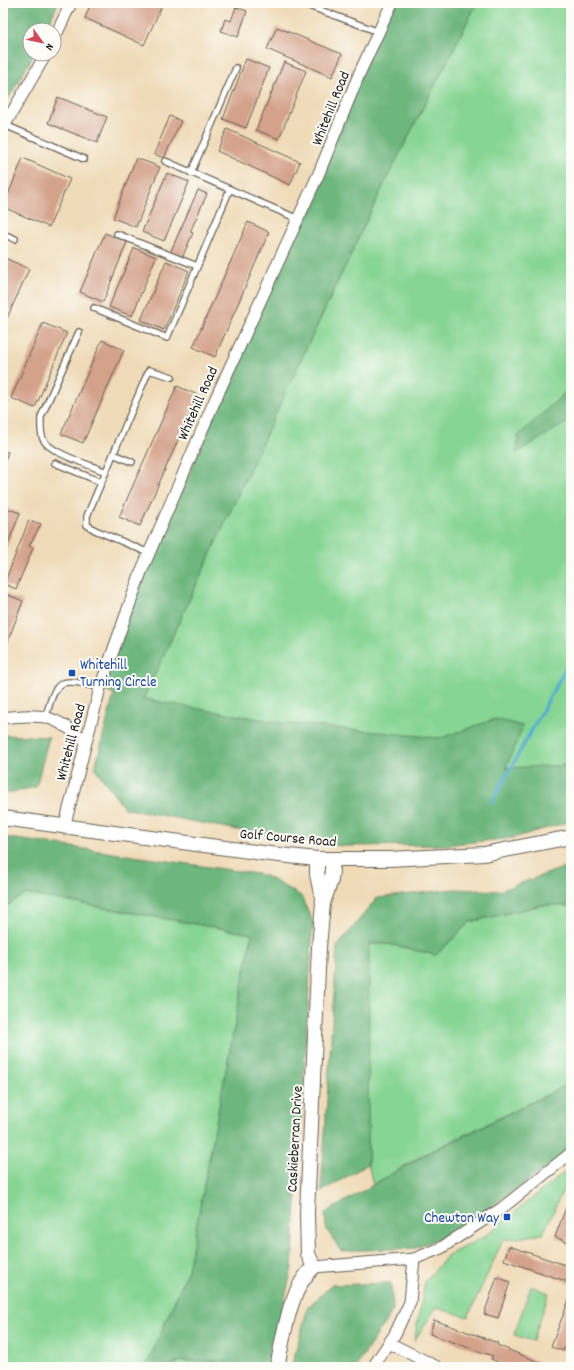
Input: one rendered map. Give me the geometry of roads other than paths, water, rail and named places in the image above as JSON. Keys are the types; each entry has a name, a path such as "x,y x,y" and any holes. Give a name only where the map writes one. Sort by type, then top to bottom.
{"street":[{"path":"62,22 71,3"},
{"name":"Whitehill Road","path":"64,828 85,740 108,660 149,553 212,407 319,173 360,72 392,3"},
{"path":"4,126 41,62"},
{"path":"3,718 46,716 66,726 85,740"},
{"name":"Golf Course Road","path":"3,818 64,828 317,859 389,859 484,854 571,837"},
{"name":"Caskieberran Drive","path":"317,859 317,875 323,903"},
{"name":"Caskieberran Drive","path":"314,1266 308,1254 307,1213 319,947 323,903 331,880 332,859"},
{"path":"277,1367 295,1294 308,1272 314,1266 414,1259 442,1248 502,1208 571,1153"},
{"path":"372,1367 389,1343 410,1302 414,1259"},
{"path":"389,1343 437,1367"}],"lane":[{"path":"301,3 379,32"},
{"path":"191,173 236,68"},
{"path":"4,126 84,159"},
{"path":"165,161 298,219"},
{"path":"94,308 166,338 230,190"},
{"path":"3,234 15,239"},
{"path":"117,234 197,266"},
{"path":"79,332 41,417 40,428 43,440 52,449 106,472"},
{"path":"149,553 95,530 87,525 87,516 149,370 172,377"},
{"path":"113,454 132,462"},
{"path":"55,463 101,482"},
{"path":"46,716 52,694 61,684 67,681 100,688"}],"waterway":[{"path":"492,802 571,659"}],"place":[{"name":"Whitehill Turning Circle","path":"72,673"},
{"name":"Chewton Way","path":"507,1217"}]}
